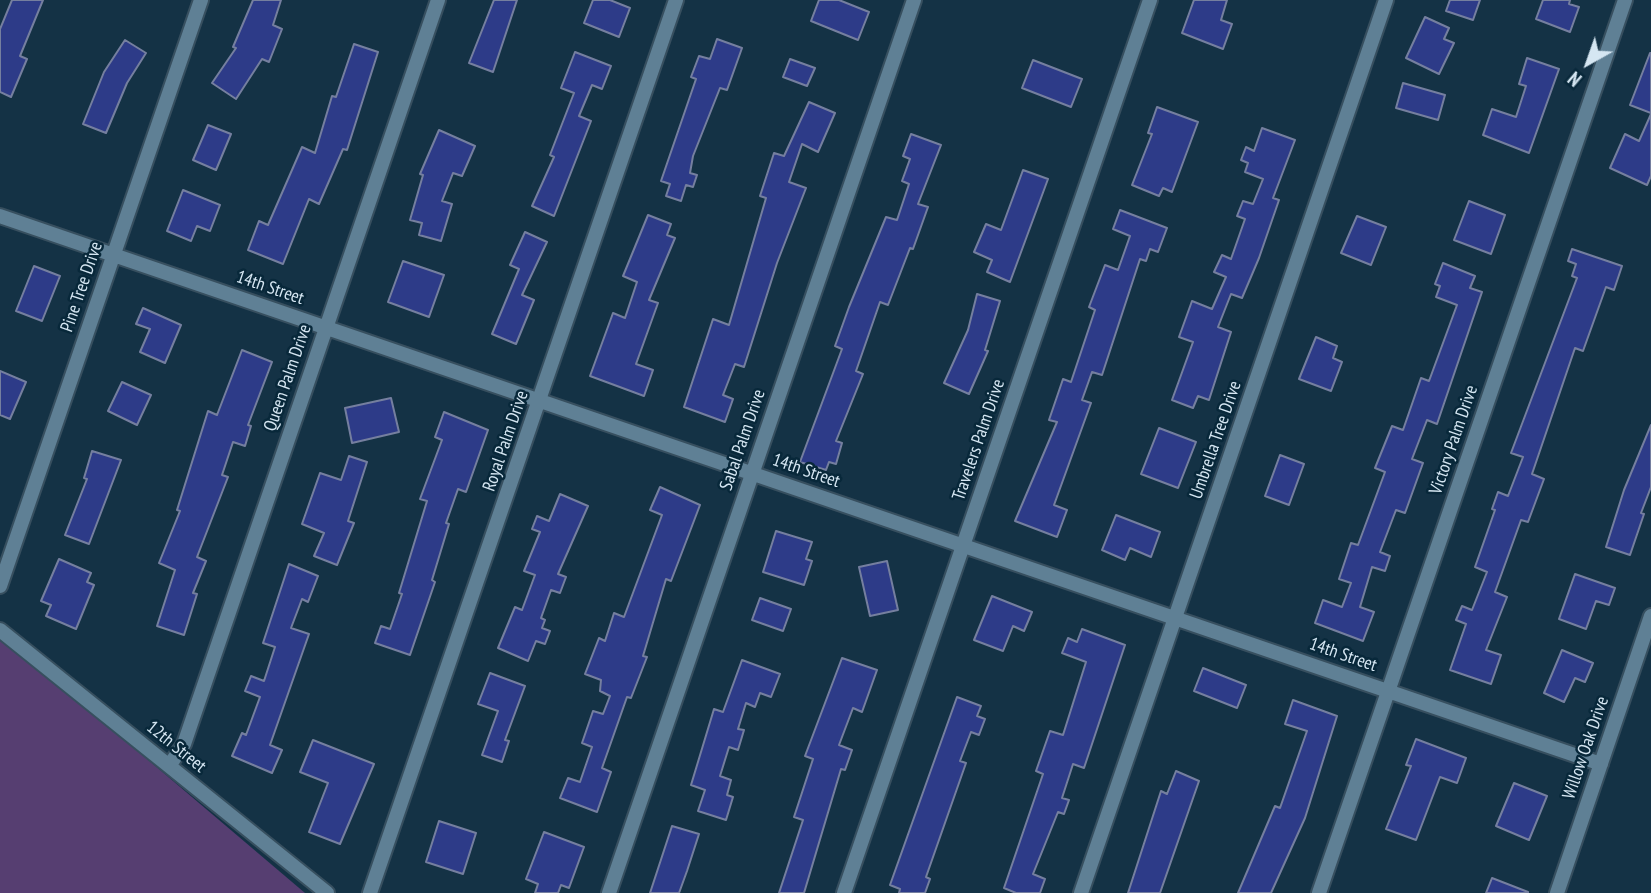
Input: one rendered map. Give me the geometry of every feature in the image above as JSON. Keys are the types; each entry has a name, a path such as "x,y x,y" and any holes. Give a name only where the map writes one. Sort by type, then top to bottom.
{"street":[{"name":"Pine Tree Drive","path":"0,586 201,0"},
{"name":"Queen Palm Drive","path":"169,766 184,744 438,0"},
{"name":"Royal Palm Drive","path":"370,893 677,0"},
{"name":"Sabal Palm Drive","path":"609,893 914,0"},
{"name":"Travelers Palm Drive","path":"844,893 1150,0"},
{"name":"Umbrella Tree Drive","path":"1082,893 1386,0"},
{"name":"Victory Palm Drive","path":"1319,893 1625,0"},
{"name":"14th Street","path":"0,216 1601,764"},
{"name":"Willow Oak Drive","path":"1557,893 1651,616"},
{"name":"12th Street","path":"0,630 327,893"}],"shaded area":[{"path":"0,634 305,893 0,893"}],"building":[{"path":"12,0 43,0 20,56 27,59 11,97 0,92 0,29"},
{"path":"253,0 281,0 273,25 282,29 269,62 262,59 236,99 212,83 236,48 233,47"},
{"path":"494,0 517,0 493,72 469,63"},
{"path":"593,0 610,0 630,8 619,37 584,23"},
{"path":"819,0 839,0 869,12 858,40 811,21"},
{"path":"1194,0 1227,0 1221,20 1232,24 1223,49 1182,33"},
{"path":"1450,0 1480,0 1473,20 1446,11"},
{"path":"1543,0 1570,0 1569,4 1579,7 1570,32 1536,19"},
{"path":"1425,17 1449,28 1444,39 1454,43 1439,74 1406,58"},
{"path":"717,39 742,48 727,90 720,88 693,156 690,173 697,175 693,187 686,185 681,201 666,196 670,184 661,181 696,79 691,77 699,56 710,59"},
{"path":"125,40 146,53 127,83 106,133 83,124 104,72"},
{"path":"354,44 378,52 347,150 343,149 319,204 309,199 283,264 248,250 259,221 268,225 302,147 315,153 332,96 336,97"},
{"path":"575,52 611,66 602,89 592,85 579,116 591,121 554,216 532,206 554,157 550,155 574,93 561,88"},
{"path":"1651,53 1651,113 1630,105"},
{"path":"1527,58 1559,69 1529,153 1483,135 1492,109 1516,117 1526,86 1519,84"},
{"path":"790,59 815,68 807,86 783,77"},
{"path":"1033,60 1082,79 1071,107 1022,88"},
{"path":"1403,83 1445,95 1438,120 1396,108"},
{"path":"809,102 835,113 818,152 802,144 789,182 806,188 777,263 744,367 735,364 723,395 733,399 725,422 684,407 713,319 729,325 766,198 760,196 774,153 784,156"},
{"path":"1157,107 1198,122 1172,192 1163,188 1159,196 1132,185 1152,134 1148,133"},
{"path":"1651,114 1651,176 1647,185 1610,168 1625,134 1639,141"},
{"path":"208,125 231,134 216,170 193,160"},
{"path":"1262,128 1295,140 1273,198 1279,200 1259,258 1242,298 1231,294 1218,327 1231,332 1209,400 1198,396 1193,408 1172,400 1193,342 1179,337 1192,301 1212,309 1226,277 1214,272 1222,255 1231,259 1245,219 1237,216 1243,201 1253,204 1263,179 1245,172 1248,163 1241,160 1246,147 1254,151"},
{"path":"439,130 475,146 462,176 453,173 442,201 452,204 441,241 419,235 422,223 410,220 423,175 420,174"},
{"path":"911,134 941,145 918,204 928,207 888,305 880,302 856,371 863,374 836,441 842,443 836,464 829,462 826,470 800,462 842,349 835,346 849,307 886,217 897,220 909,184 902,181 910,159 903,156"},
{"path":"1023,170 1048,179 1010,282 987,272 992,260 974,252 986,224 1001,230"},
{"path":"183,190 220,205 210,231 197,226 191,241 167,231"},
{"path":"1469,201 1505,215 1491,254 1454,240"},
{"path":"1120,210 1167,228 1158,252 1150,249 1146,261 1140,259 1102,375 1092,372 1082,400 1091,403 1054,505 1067,510 1057,537 1015,521 1057,422 1049,420 1063,379 1071,382 1095,310 1089,307 1105,265 1118,270 1130,236 1113,229"},
{"path":"648,215 671,224 667,235 675,238 649,300 658,303 636,364 653,370 644,396 590,376 613,313 625,318 637,282 623,276"},
{"path":"1357,216 1386,227 1371,265 1341,253"},
{"path":"525,232 547,242 522,295 534,300 516,344 492,334 519,269 510,265"},
{"path":"1572,249 1622,266 1614,290 1606,287 1583,351 1575,348 1532,474 1544,479 1528,522 1521,520 1495,592 1507,597 1486,650 1501,655 1491,684 1450,670 1466,624 1456,620 1462,606 1472,610 1487,572 1475,567 1495,510 1492,509 1498,492 1508,496 1523,457 1511,453 1577,278 1572,276 1576,264 1568,261"},
{"path":"403,261 444,275 429,317 388,302"},
{"path":"1443,263 1475,276 1470,288 1482,292 1437,424 1427,420 1412,459 1423,463 1405,513 1396,510 1380,552 1390,556 1385,571 1372,567 1360,607 1374,612 1363,641 1315,623 1323,600 1342,607 1351,583 1339,579 1351,543 1358,545 1385,472 1375,468 1392,426 1403,430 1421,378 1429,381 1457,305 1436,297 1440,286 1435,284"},
{"path":"34,266 60,276 42,321 16,311"},
{"path":"977,294 1000,301 985,350 988,351 969,394 944,383 968,330"},
{"path":"143,308 181,325 165,363 140,352 150,329 136,324"},
{"path":"1316,337 1337,346 1333,358 1342,362 1331,391 1299,379"},
{"path":"242,350 272,362 248,425 251,426 245,446 233,442 222,475 228,477 197,557 206,561 193,593 197,594 184,635 157,626 175,570 159,563 180,511 177,510 208,411 217,415"},
{"path":"0,371 26,382 10,419 0,415"},
{"path":"122,382 151,395 137,425 108,411"},
{"path":"391,398 399,432 352,443 345,408"},
{"path":"444,412 488,430 466,492 458,489 446,523 449,524 432,580 435,582 410,655 375,643 381,626 390,629 402,594 399,593 427,501 420,499 442,440 435,437"},
{"path":"1651,425 1651,487 1630,555 1606,547 1624,490"},
{"path":"1159,428 1196,442 1178,488 1141,474"},
{"path":"92,451 121,460 89,544 65,535 87,479 84,478"},
{"path":"1280,455 1304,464 1289,505 1265,496"},
{"path":"349,456 367,462 348,521 354,523 337,565 314,556 324,533 302,524 320,473 341,480"},
{"path":"660,487 700,505 671,581 666,579 643,656 647,657 631,698 627,697 602,768 611,772 597,812 560,798 568,778 580,782 592,747 582,743 593,711 603,714 610,696 600,691 601,680 585,674 599,638 605,641 614,613 624,617 662,515 650,510"},
{"path":"560,494 588,506 558,574 566,577 560,593 551,590 541,618 545,620 542,628 550,631 545,644 536,641 528,661 498,648 515,607 522,610 535,575 524,571 540,532 532,529 537,516 549,521"},
{"path":"1116,515 1160,532 1151,557 1130,548 1125,560 1102,550"},
{"path":"776,531 812,542 806,559 812,561 804,585 763,572"},
{"path":"59,559 91,573 87,582 94,585 76,629 46,616 51,605 41,601"},
{"path":"887,561 898,610 870,616 859,567"},
{"path":"289,564 318,576 308,602 302,599 291,628 309,634 270,745 282,750 272,773 232,756 242,733 246,735 260,697 245,691 251,676 264,681 275,647 263,643"},
{"path":"1575,574 1615,588 1609,605 1596,601 1586,629 1559,619"},
{"path":"992,596 1032,612 1024,631 1013,626 1003,651 974,640"},
{"path":"760,598 791,609 783,631 752,620"},
{"path":"1082,629 1125,645 1084,768 1073,764 1062,798 1069,800 1064,814 1058,812 1033,874 1045,879 1040,893 1016,893 1004,888 1043,774 1036,771 1050,731 1063,735 1086,662 1062,653 1068,638 1077,642"},
{"path":"1562,650 1593,663 1585,682 1575,678 1564,702 1544,693"},
{"path":"842,658 877,670 862,712 853,708 839,745 852,750 845,770 841,769 804,893 779,893 803,820 794,817 813,759 805,756"},
{"path":"742,660 780,674 771,697 760,693 755,707 746,703 738,729 744,730 738,750 729,747 720,776 731,780 727,795 733,797 726,820 698,811 705,790 691,785 714,709 723,712"},
{"path":"1203,668 1246,685 1237,708 1194,691"},
{"path":"490,673 525,686 505,740 509,741 502,762 482,755 498,711 478,704"},
{"path":"957,697 981,706 977,716 985,719 979,735 971,732 960,761 966,763 926,877 930,879 925,893 899,893 900,889 890,885"},
{"path":"1293,700 1337,716 1305,818 1271,893 1238,893 1275,806 1280,808 1307,731 1285,724"},
{"path":"1416,739 1466,758 1457,783 1440,777 1416,840 1386,829 1411,766 1406,765"},
{"path":"313,740 374,764 340,844 309,832 328,783 300,772"},
{"path":"1176,771 1199,781 1160,893 1128,893 1161,791 1167,794"},
{"path":"1514,783 1547,796 1529,840 1496,826"},
{"path":"439,821 476,833 463,874 426,862"},
{"path":"672,826 699,834 687,871 679,893 650,893"},
{"path":"544,832 584,847 569,888 561,885 558,893 535,893 538,884 526,879"},
{"path":"1492,878 1528,892 1528,893 1486,893"}]}
